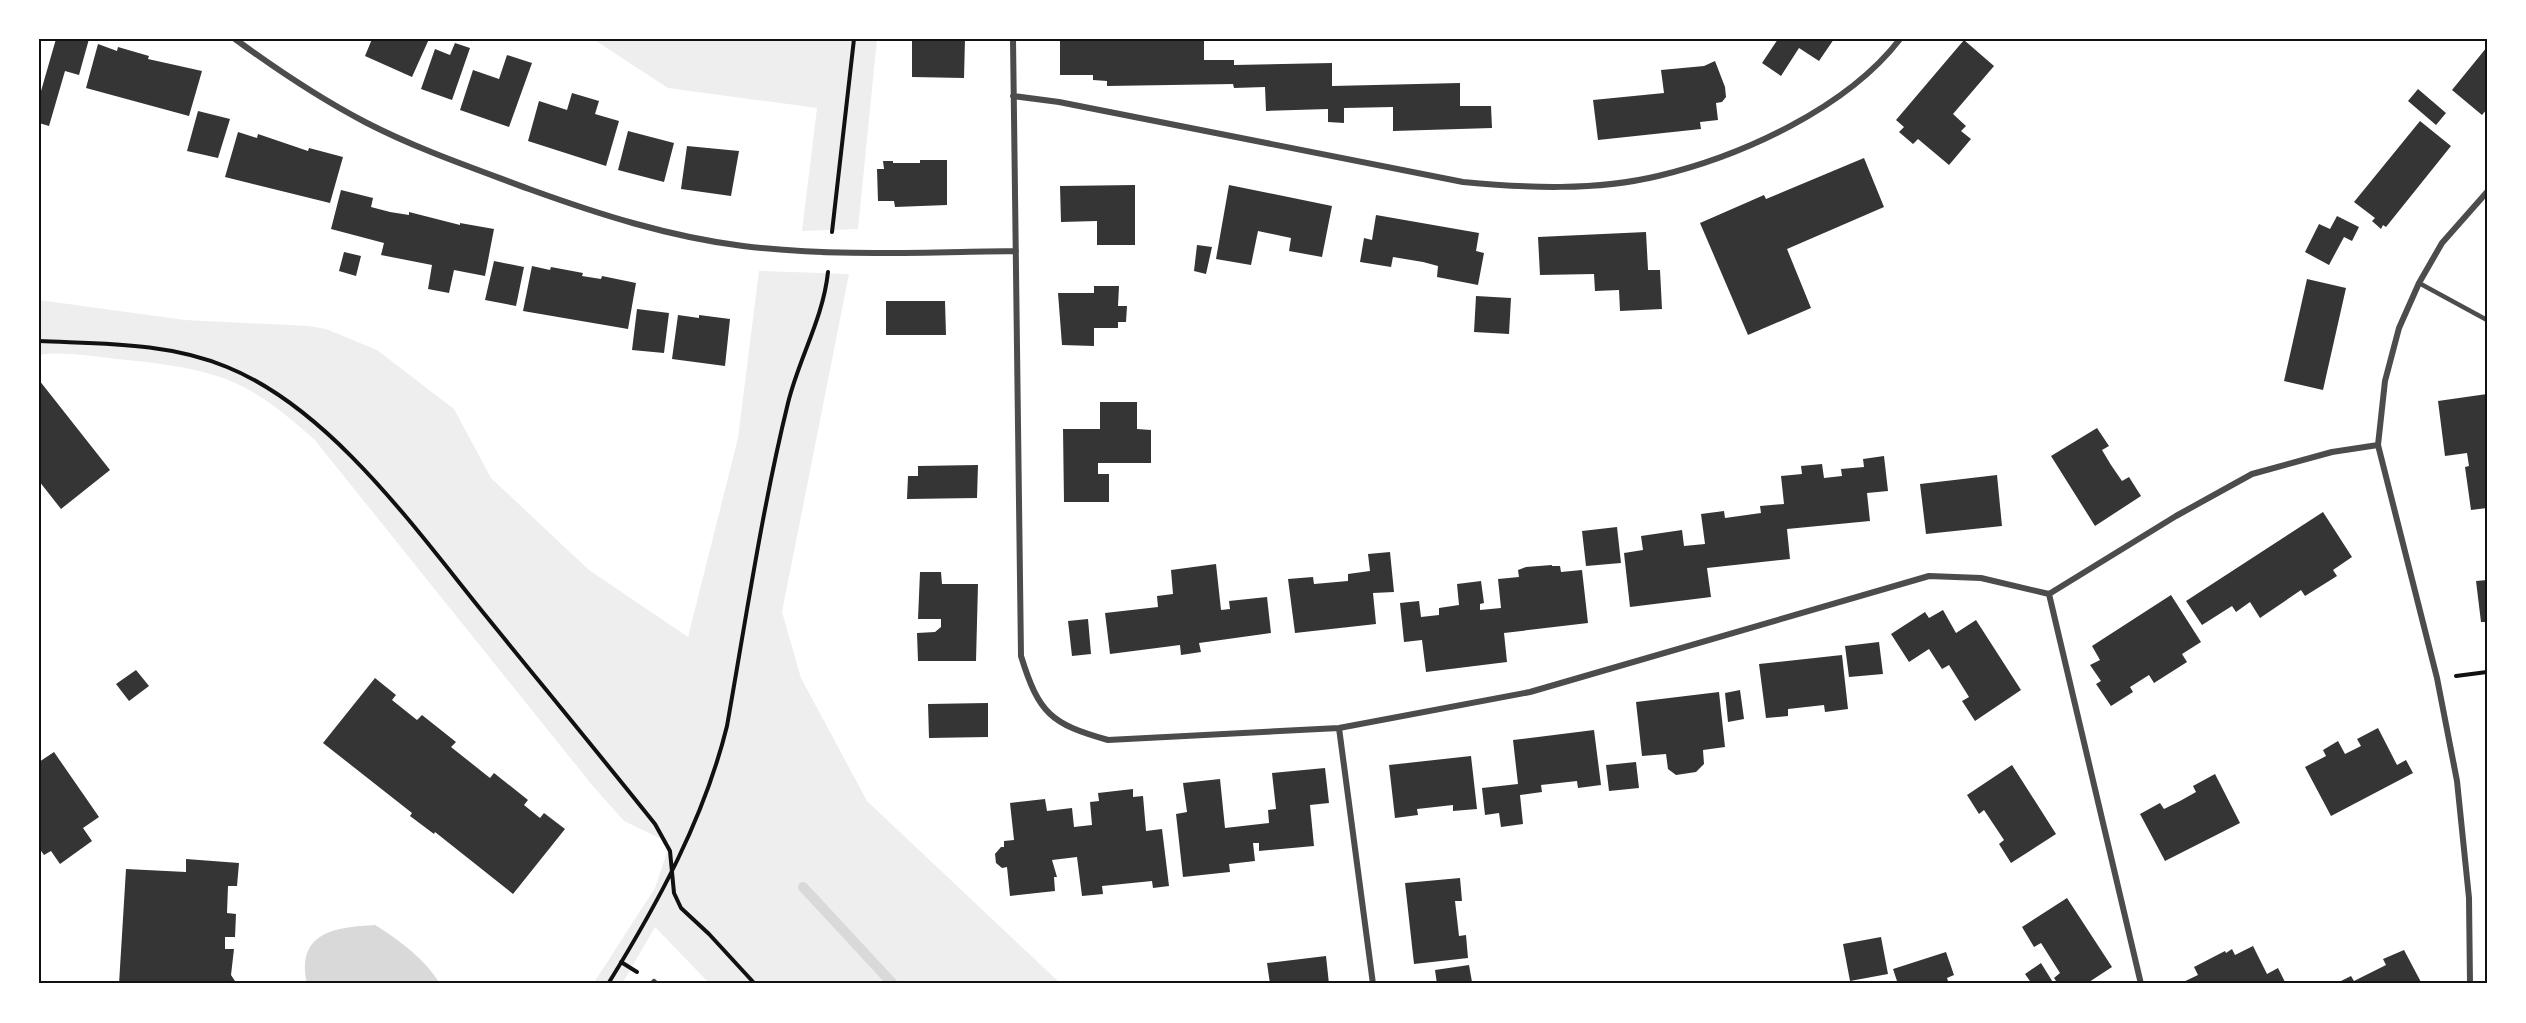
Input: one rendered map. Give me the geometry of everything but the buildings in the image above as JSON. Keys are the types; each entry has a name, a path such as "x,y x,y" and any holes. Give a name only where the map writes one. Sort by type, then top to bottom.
{"street":[{"path":"234,39 285,75 365,122 448,159 581,208 663,231 742,246 830,253 1016,251"},
{"path":"1013,39 1021,656 1029,682 1044,711 1074,731 1108,740 1339,728 1530,692 1929,576 1981,578 2049,594 2176,516 2252,474 2332,452 2378,445"},
{"path":"1013,96 1059,102 1463,182 1521,188 1587,185 1657,176 1723,156 1785,129 1847,91 1900,39"},
{"path":"2470,984 2469,898 2457,780 2438,678 2378,445 2385,381 2399,328 2442,243 2487,192"},
{"path":"2049,594 2141,984"},
{"path":"1339,728 1373,984"}],"lane":[{"path":"2420,283 2487,320"}],"path":[{"path":"608,984 687,843 718,763 727,726 779,440 796,375 822,309 854,39"},
{"path":"39,341 149,346 226,366 265,385 301,410 339,443 380,488 655,824 670,851 674,893 681,908 709,934 755,984"},
{"path":"2438,678 2487,672"}],"shaded area":[{"path":"593,39 877,39 858,229 802,231 817,108 668,88"},
{"path":"759,271 849,274 782,612 801,678 867,801 1061,984 710,984 655,927 622,984 593,984 655,888 670,843 624,821 592,785 314,439 280,411 244,387 217,376 193,370 78,354 39,355 39,300 185,320 309,326 326,329 377,350 454,409 491,478 589,570 688,637 738,438"},
{"path":"375,925 411,951 427,966 440,984 307,984 305,967 307,953 313,943 333,931"}],"waterway":[{"path":"803,887 893,984"}]}
